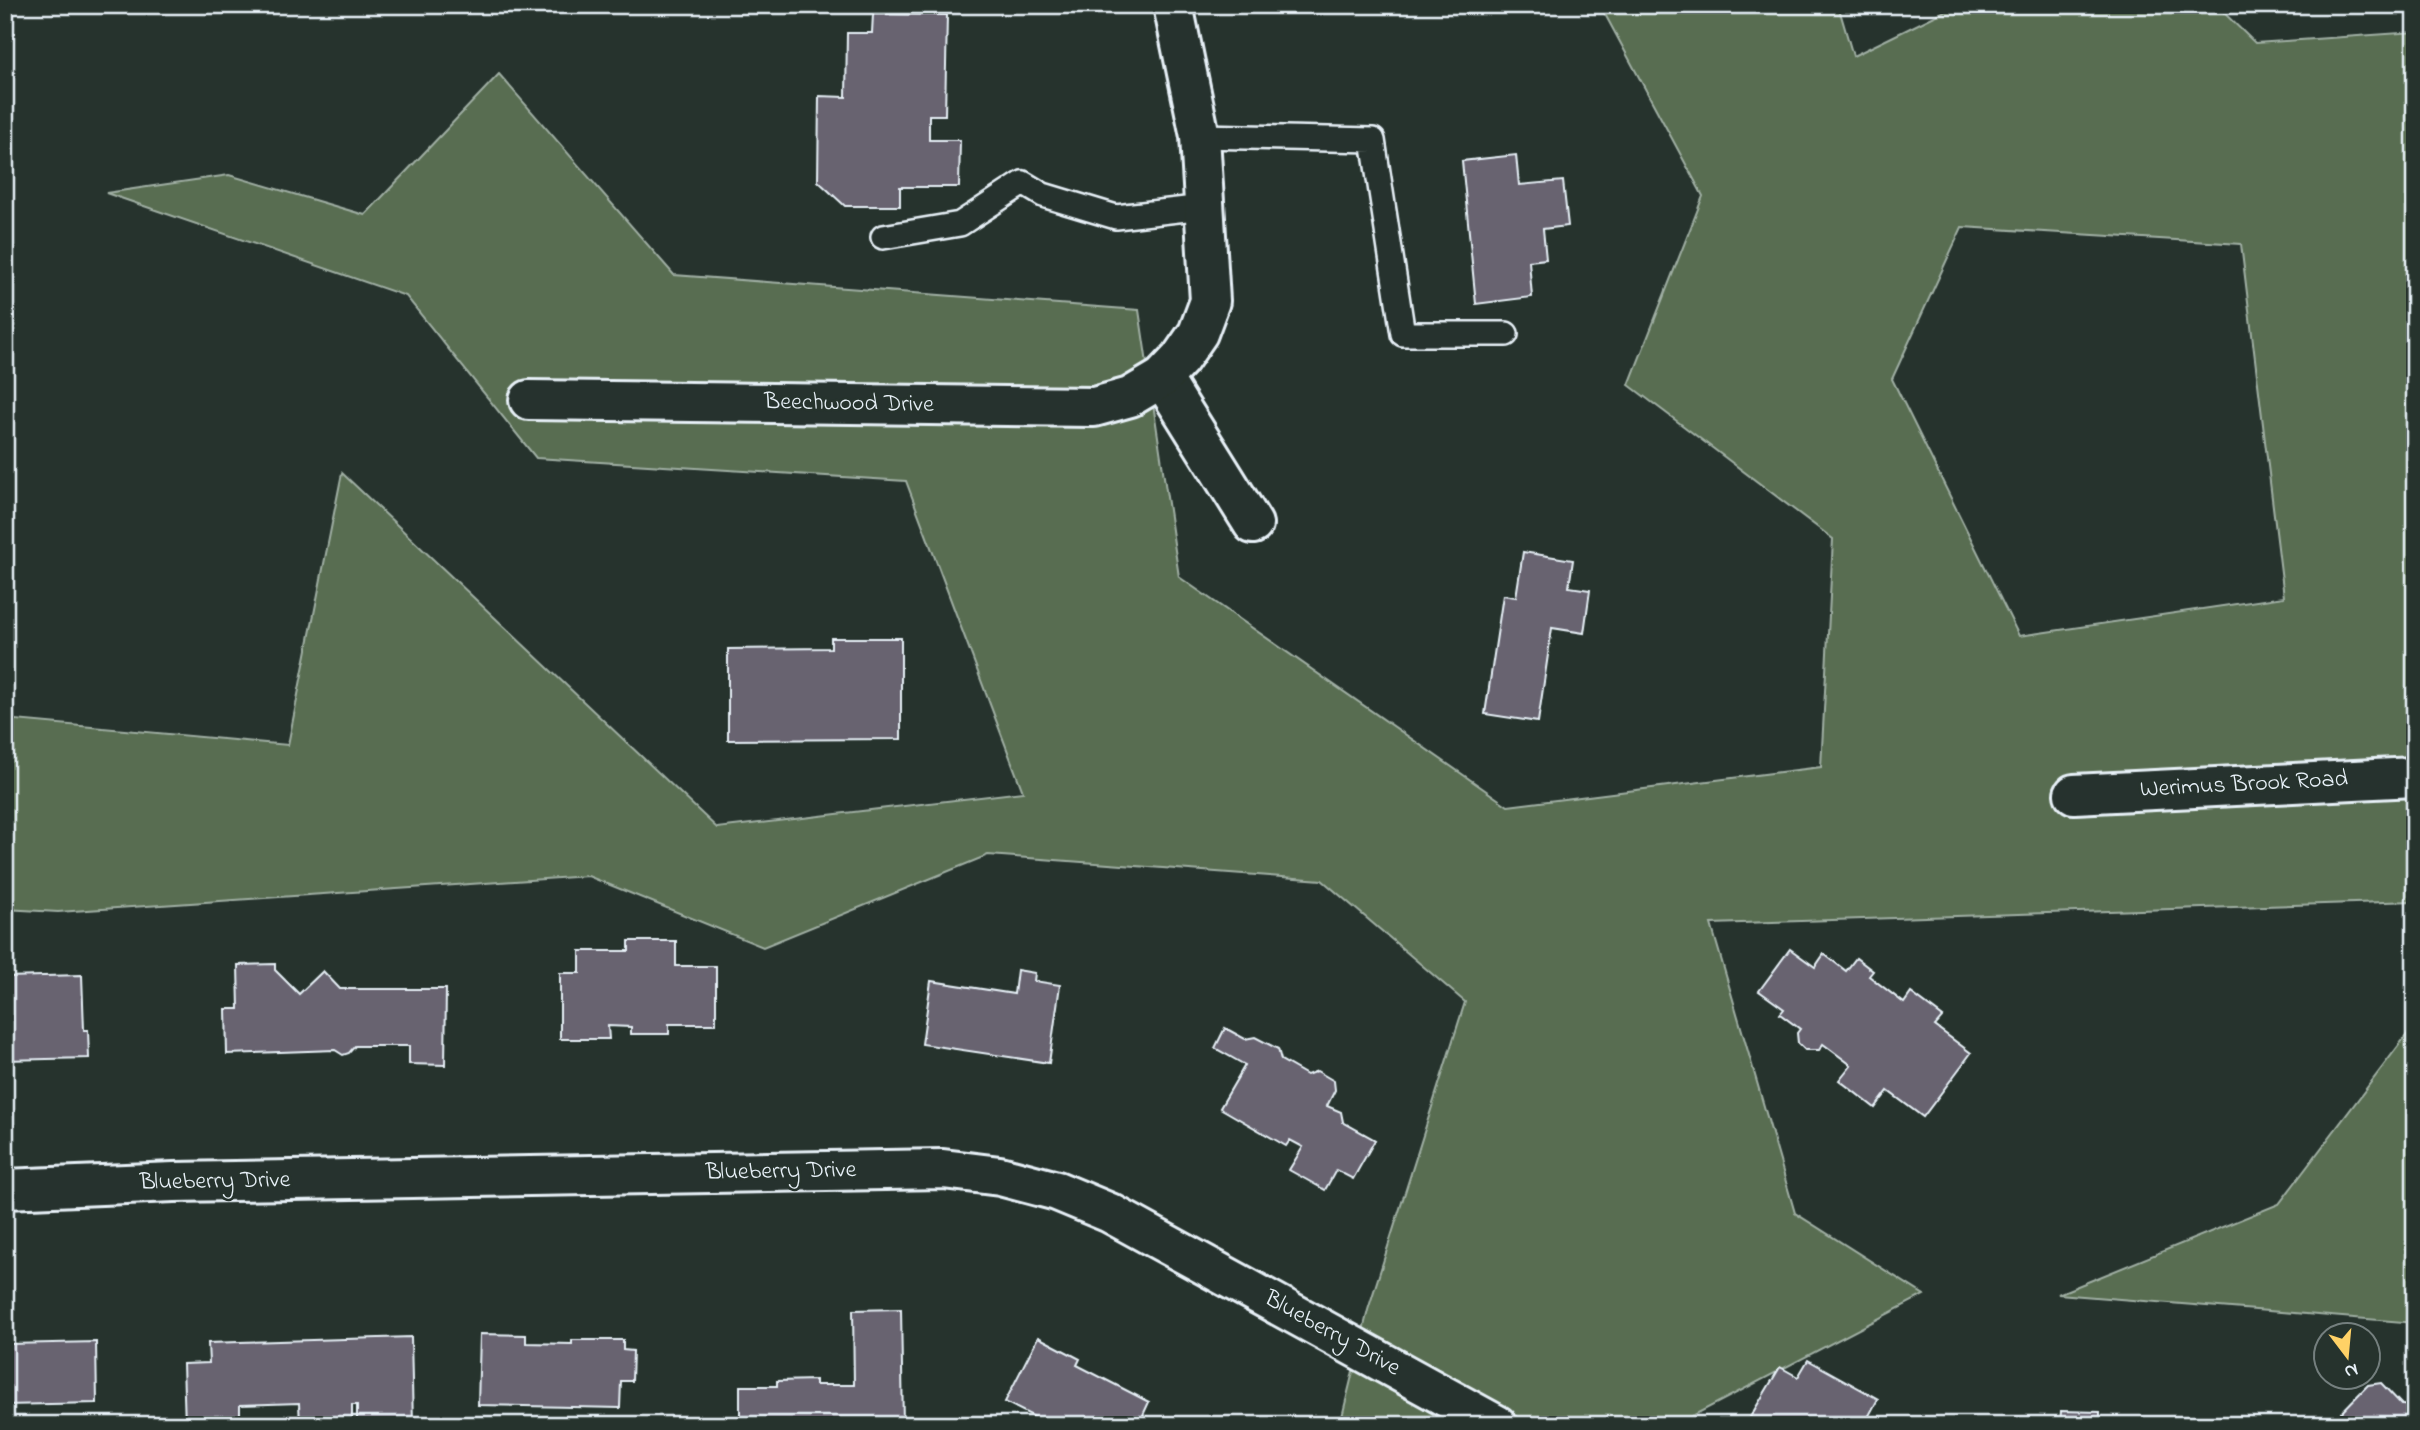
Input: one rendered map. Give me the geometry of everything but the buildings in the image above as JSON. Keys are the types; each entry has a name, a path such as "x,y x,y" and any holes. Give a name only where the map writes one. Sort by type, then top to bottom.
{"street":[{"name":"Beechwood Drive","path":"529,400 1094,407 1130,397 1162,378 1180,359 1198,333 1210,301 1200,136 1173,5"},
{"path":"1162,378 1254,524"},
{"name":"Werimus Brook Road","path":"2074,794 2415,777"},
{"name":"Blueberry Drive","path":"5,1189 174,1182 929,1169 1000,1176 1057,1191 1110,1213 1497,1425"}],"lane":[{"path":"1200,136 1373,140 1403,334 1506,334"},
{"path":"883,237 960,224 1023,183 1043,195 1116,217 1204,207"}],"green space":[{"path":"1600,5 1838,5 1853,56 1957,5 2216,5 2255,43 2415,32 2415,901 1711,924 1795,1213 1924,1295 1675,1425 1340,1425 1368,1310 1465,1002 1322,880 988,855 763,947 588,876 58,912 5,909 5,719 288,745 342,473 717,828 1023,792 906,481 536,458 406,296 106,193 229,175 365,215 499,74 674,275 1139,310 1179,577 1508,806 1821,767 1833,539 1629,385 1703,196","holes":["1962,227 2241,244 2284,597 2019,636 1892,379"]},
{"path":"2415,1024 2415,1323 2058,1294 2279,1204"}]}
